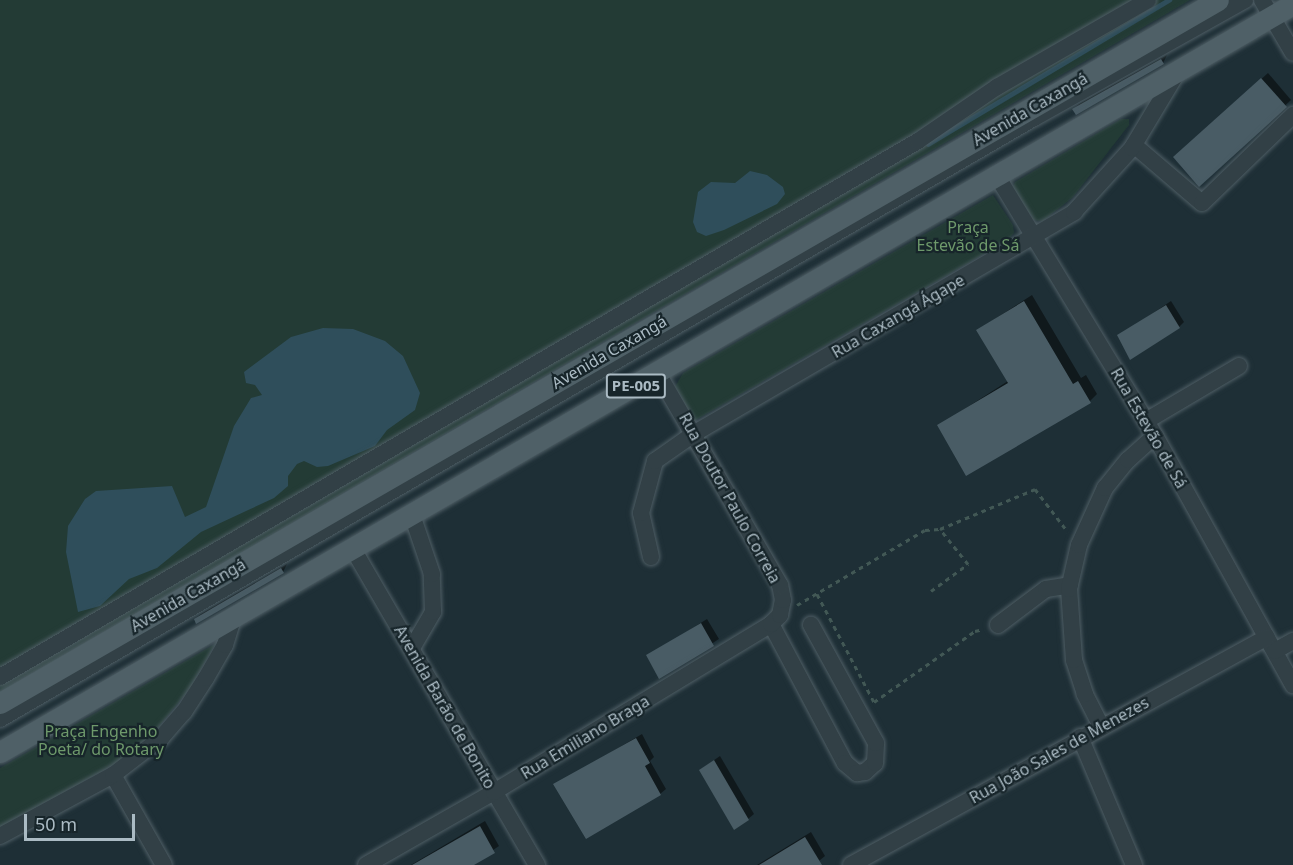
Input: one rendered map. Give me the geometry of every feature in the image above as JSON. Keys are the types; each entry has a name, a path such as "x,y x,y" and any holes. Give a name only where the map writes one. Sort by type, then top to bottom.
{"main road":[{"name":"Avenida Caxangá","path":"0,704 1218,0"},
{"name":"PE-005","path":"0,752 658,374 1178,71 1267,10 1293,4"}],"street":[{"path":"0,677 918,141 997,87 1149,0"},
{"path":"0,719 1034,118 1245,0"},
{"path":"0,743 1285,0"},
{"path":"1267,10 1293,53"},
{"name":"Rua Caxangá Ágape","path":"651,557 641,513 655,461 695,434 1036,237 1074,212 1134,145 1178,71"},
{"path":"1134,145 1202,203 1293,115"},
{"name":"Rua Estevão de Sá","path":"997,176 1036,237 1150,429 1293,685"},
{"path":"1101,726 1084,694 1074,660 1068,625 1070,585 1078,545 1105,488 1150,429 1239,366"},
{"name":"Rua Doutor Paulo Correia","path":"658,374 695,434 780,585 783,600 775,620"},
{"path":"412,515 432,574 433,612 412,648"},
{"name":"Avenida Barão de Bonito","path":"353,549 537,865"},
{"path":"998,625 1046,589 1070,585"},
{"path":"0,836 113,775 144,753 184,712 225,645 233,618"},
{"path":"775,620 845,763 857,773 865,772 875,763 876,743 811,625"},
{"name":"Rua Emiliano Braga","path":"366,865 494,792 775,620"},
{"name":"Rua João Sales de Menezes","path":"851,865 1101,726 1271,644 1293,641"},
{"path":"1080,737 1134,865"},
{"path":"113,775 164,865"}],"path":[{"path":"775,620 926,530 940,529 1035,489 1078,545"},
{"path":"931,591 968,564 940,529"},
{"path":"817,594 874,702 975,632 998,625"}],"green space":[{"path":"0,0 1190,0 0,693"},
{"name":"Praça Estevão de Sá","path":"1121,119 1129,119 1129,125 1073,197 1043,221 1031,220 1012,189 1015,182"},
{"name":"Praça Estevão de Sá","path":"993,195 1013,225 1014,233 1008,240 694,421 675,387 683,373"},
{"name":"Praça Engenho Poeta/ do Rotary","path":"215,644 191,687 148,740 113,765 0,828 0,768"}],"water":[{"path":"750,171 767,175 783,187 785,194 777,204 724,230 706,236 697,232 693,222 698,192 711,182 735,183"},
{"path":"323,328 353,329 385,341 403,356 420,393 415,410 387,430 375,446 328,466 317,467 304,461 297,464 288,476 288,486 274,498 201,532 157,568 129,579 100,606 78,612 66,552 68,526 85,499 96,491 172,486 185,517 206,507 234,426 251,398 262,395 255,385 246,383 244,372 291,337"}],"building":[{"path":"1161,59 1164,64 1076,115 1072,109"},
{"path":"1261,78 1287,107 1199,187 1173,157"},
{"path":"1024,301 1073,384 1078,381 1091,403 966,476 937,425 1008,383 976,330"},
{"path":"1166,305 1180,328 1130,360 1117,335"},
{"path":"281,568 284,573 196,624 194,619"},
{"path":"701,623 714,646 659,679 646,655"},
{"path":"636,738 650,763 645,766 661,795 586,839 553,784"},
{"path":"714,760 749,820 734,830 699,770"},
{"path":"480,826 495,853 474,865 412,865"},
{"path":"805,837 822,865 759,865"}],"waterway":[{"path":"928,144 1169,0"}]}
